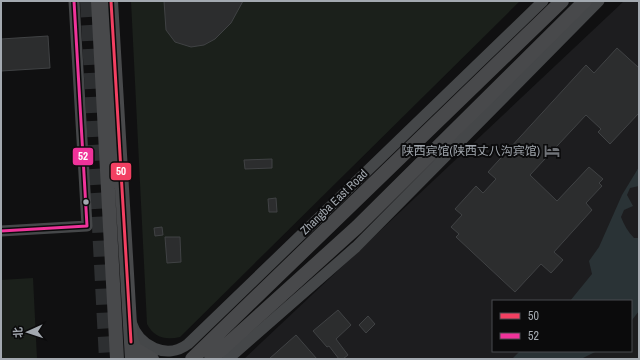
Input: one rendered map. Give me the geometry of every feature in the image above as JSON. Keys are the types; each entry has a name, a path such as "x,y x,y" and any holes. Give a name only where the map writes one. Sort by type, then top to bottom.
{"main road":[{"path":"98,1 117,359"},
{"path":"111,1 132,359"},
{"name":"Zhangba East Road","path":"192,358 562,1"},
{"path":"211,359 356,227 585,1"},
{"path":"131,339 135,349 152,359"}],"street":[{"path":"1,231 87,226 74,1"},
{"name":"Zhangba East Road","path":"128,308 135,331 146,344 164,351 176,350 188,344 543,1"},
{"path":"228,359 356,247 599,1"}],"shaded area":[{"path":"131,1 520,1 180,337 165,338 153,332 147,324"},
{"name":"陕西宾馆(陕西丈八沟宾馆)","path":"624,1 639,1 639,359 244,359"},
{"path":"639,167 639,186 630,188 627,195 633,206 624,210 621,217 632,236 634,238 639,238 639,311 632,320 632,300 571,300 592,274 589,261 599,247 622,195"},
{"path":"33,278 37,359 1,359 1,280"},
{"path":"519,352 595,352 581,359 512,359"}],"building":[{"path":"164,1 243,1 231,23 215,39 204,45 191,47 175,42 166,30"},
{"path":"48,36 50,68 1,71 1,39"},
{"path":"617,48 639,68 639,113 610,144 598,132 601,129 586,115 530,175 557,201 589,167 603,179 599,183 602,186 586,203 592,210 554,252 563,260 551,273 541,264 515,292 456,237 459,234 451,227 462,215 455,209 476,186 483,193 496,179 488,172 586,65 594,73"},
{"path":"272,159 272,168 245,169 244,160"},
{"path":"276,198 277,212 269,212 268,199"},
{"path":"162,227 163,235 155,236 154,228"},
{"path":"165,237 180,237 181,262 167,263"},
{"path":"338,310 351,325 336,339 348,355 343,359 339,359 329,346 327,347 313,331"},
{"path":"368,316 375,324 366,333 359,325"},
{"path":"296,335 317,359 269,359"}],"tunnel":[{"path":"88,1 107,359"}],"transit line":[{"name":"52","path":"1,231 87,226 74,1"},
{"name":"50","path":"111,1 131,342"}],"place":[{"name":"陕西宾馆(陕西丈八沟宾馆)","path":"552,151"}]}
